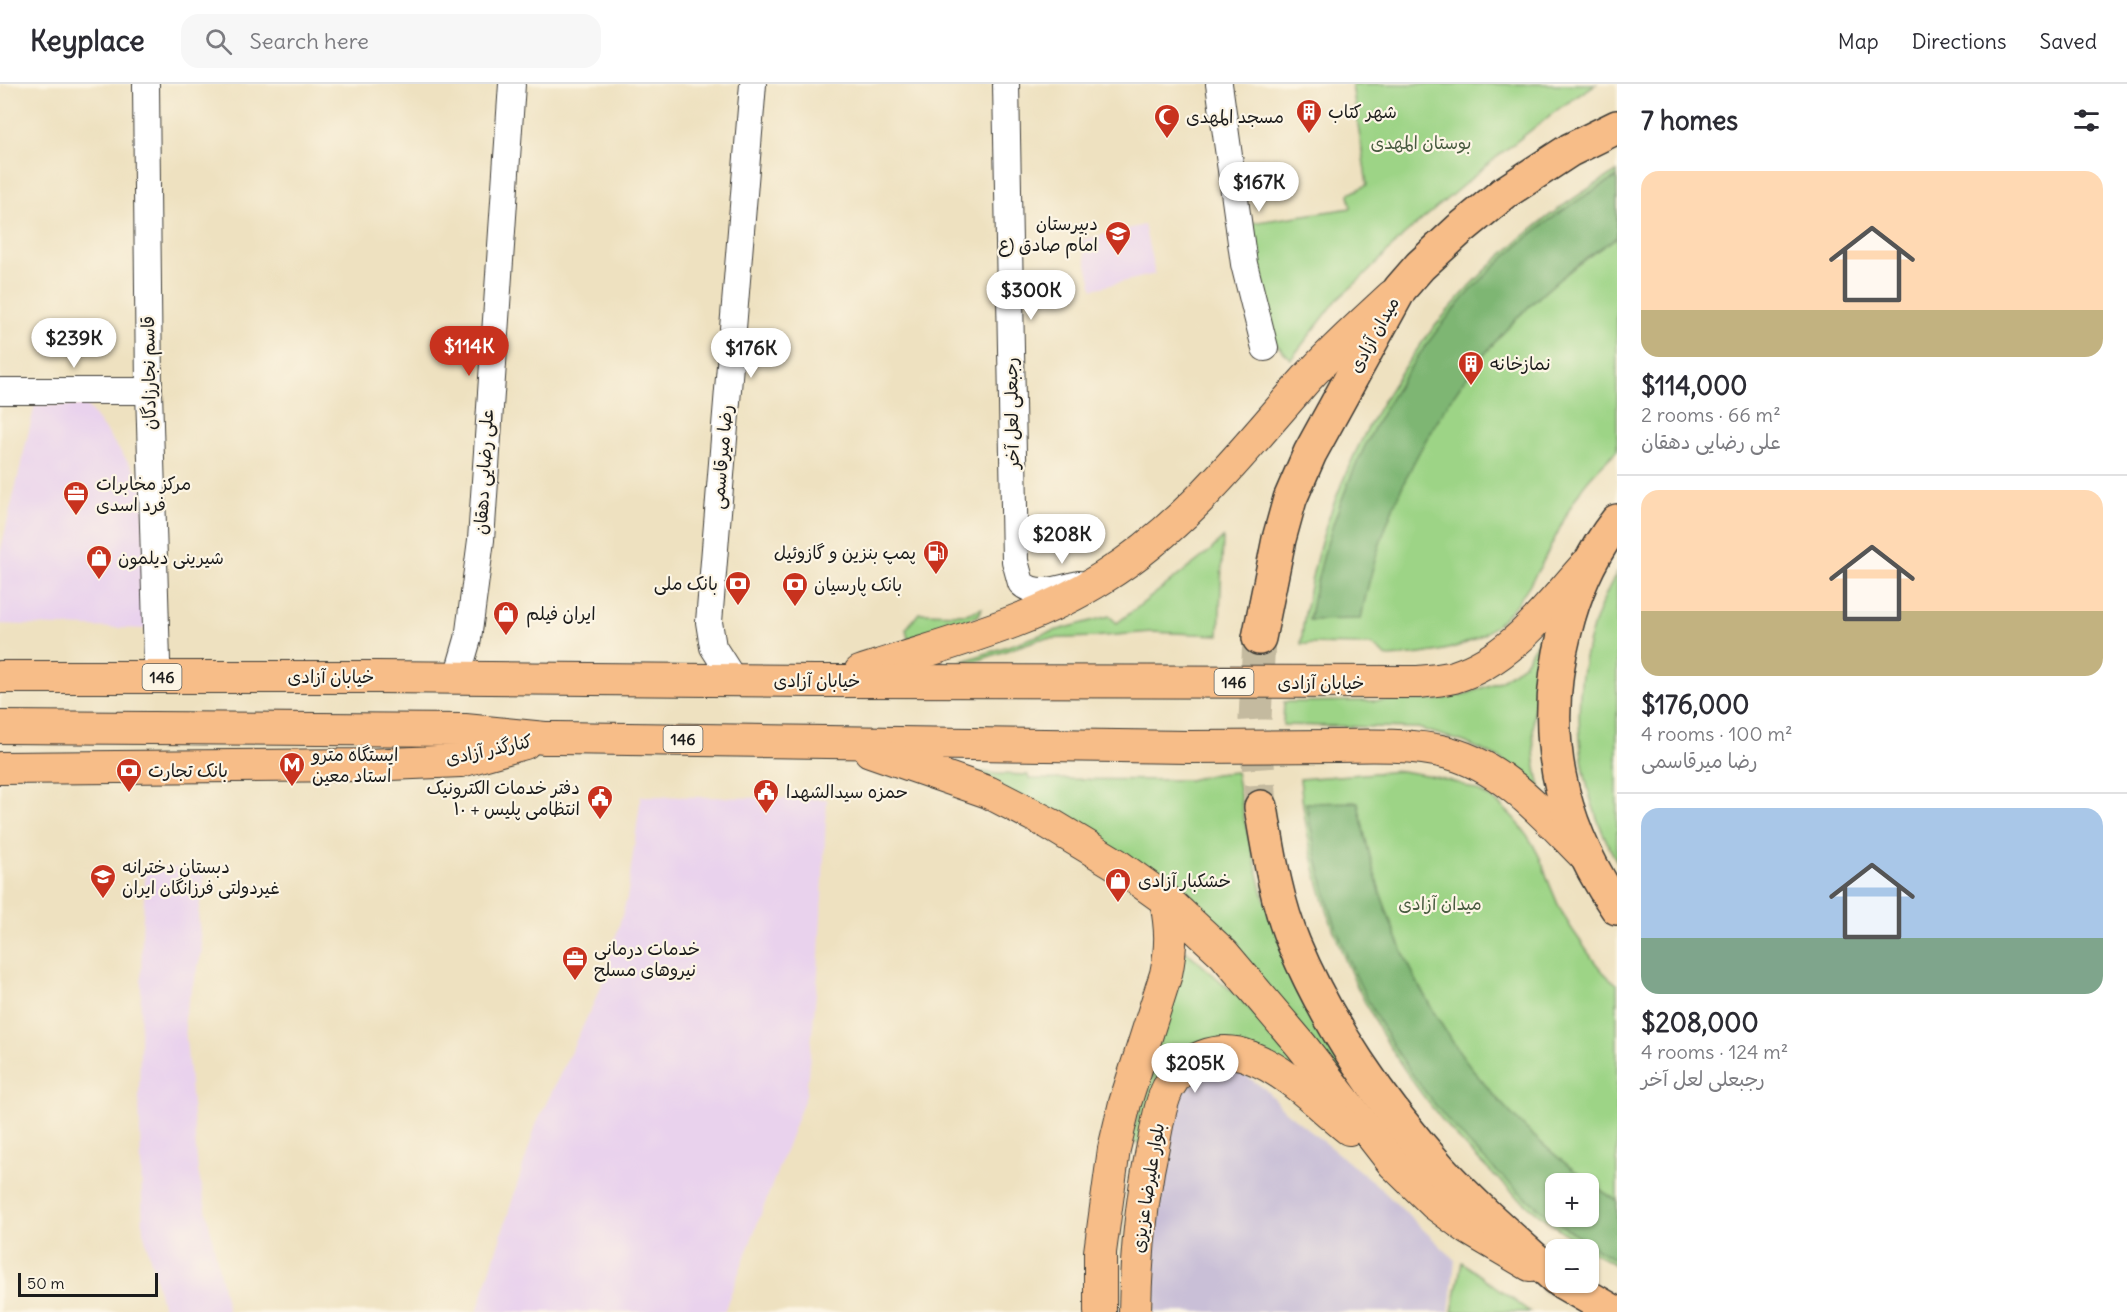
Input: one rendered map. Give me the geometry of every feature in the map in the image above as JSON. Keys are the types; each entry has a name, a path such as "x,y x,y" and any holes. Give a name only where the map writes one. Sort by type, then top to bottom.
{"highway":[{"path":"1570,150 1617,110"},
{"name":"میدان آزادی","path":"1259,638 1279,539 1290,499 1310,453 1400,289 1420,266 1504,193 1570,150 1617,128"},
{"path":"1617,521 1589,562 1571,606 1556,669 1553,701 1553,733 1558,775 1572,827 1602,887 1617,908"},
{"path":"1261,807 1270,864 1294,943 1335,1025 1384,1100 1441,1170 1545,1268"},
{"path":"1581,1293 1614,1312"}],"main road":[{"path":"833,681 1000,628 1045,609 1102,579 1161,535 1207,492 1334,350 1400,289"},
{"name":"خیابان آزادی","path":"0,677 457,677 1345,684 1418,682 1455,677 1485,664 1512,645 1589,562"},
{"path":"0,658 290,666 377,677"},
{"name":"146","path":"0,727 465,730 545,738 1222,747 1365,746 1448,753 1474,762 1495,774 1545,816 1585,856"},
{"name":"کنارگذر آزادی","path":"0,768 366,765 461,761 545,738"},
{"path":"841,742 988,792 1050,824 1116,864 1166,900 1224,954 1301,1045 1393,1162 1435,1204 1468,1229 1545,1272"},
{"name":"بلوار علیرضا عزیزی","path":"1100,1312 1100,1252 1114,1149 1125,1103 1166,974 1172,942 1166,900"},
{"name":"بلوار علیرضا عزیزی","path":"1135,1312 1138,1242 1150,1158 1160,1114 1168,1088 1195,1059 1210,1053 1225,1052 1250,1057 1274,1070 1393,1162"},
{"path":"1114,1149 1150,1158"}],"street":[{"name":"قاسم نجارزادگان","path":"146,84 149,391 157,661"},
{"name":"علی رضایی دهقان","path":"457,677 468,639 480,540 512,84"},
{"name":"رضا میرقاسمی","path":"734,680 713,647 709,622 753,84"},
{"name":"رجبعلی لعل آخر","path":"1006,84 1015,561 1021,583 1032,590 1052,590 1102,579"},
{"path":"1219,84 1244,264 1264,348"},
{"path":"0,391 149,391"}],"shaded area":[{"name":"دبیرستان امام صادق (ع","path":"1144,225 1155,274 1093,289 1081,240"},
{"name":"مرکز مخابرات فرد اسدی","path":"35,405 87,406 143,482 146,629 0,624 0,553"},
{"path":"641,796 827,799 818,974 806,1095 724,1312 477,1312 536,1125 600,990 627,898"},
{"path":"146,865 205,871 198,915 202,952 184,1016 198,1171 228,1312 164,1312 143,1230 139,1097 142,935"},
{"path":"1217,1065 1245,1075 1265,1089 1284,1110 1377,1185 1455,1260 1449,1312 1151,1312 1152,1263 1177,1091 1194,1072"}],"green space":[{"name":"بوستان المهدی","path":"1352,84 1596,84 1561,107 1499,155 1403,236 1336,301 1291,359 1275,343 1251,223 1351,208 1349,194 1367,185"},
{"path":"1617,172 1617,450 1592,475 1580,491 1523,595 1493,628 1476,638 1437,652 1387,657 1372,645 1301,644 1313,572 1335,501 1365,434 1402,370 1447,312 1498,258 1555,212"},
{"path":"1617,177 1617,237 1569,272 1525,311 1485,354 1450,401 1419,452 1394,505 1375,561 1361,619 1309,620 1325,552 1347,486 1377,423 1413,363 1455,308 1504,258 1558,214"},
{"path":"1223,538 1219,635 1151,632 1040,639 976,661 961,662 1043,634 1109,616 1117,623 1210,551"},
{"path":"1617,572 1617,862 1601,827 1589,791 1582,754 1579,717 1581,680 1588,643 1600,607"},
{"path":"982,608 978,616 908,639 906,629 919,613 966,614"},
{"path":"1542,634 1533,730 1535,762 1542,799 1529,781 1499,758 1464,742 1418,728 1283,725 1284,702 1438,700 1469,693 1500,681 1524,664"},
{"path":"931,765 997,774 1028,775 1029,779 1189,780 1236,772 1244,818 1264,898 1404,1153 1222,932"},
{"name":"میدان آزادی","path":"1401,771 1445,779 1483,794 1499,804 1527,835 1539,856 1568,924 1597,965 1617,984 1617,1266 1599,1254 1599,1239 1575,1239 1556,1227 1599,1227 1599,1173 1545,1173 1545,1218 1495,1176 1443,1121 1399,1061 1362,996 1333,927 1312,854 1300,779"},
{"path":"1358,802 1372,864 1391,922 1415,977 1444,1029 1479,1078 1520,1122 1578,1173 1545,1173 1545,1212 1485,1160 1447,1119 1413,1075 1383,1028 1357,979 1336,927 1315,850 1306,803"},
{"path":"1186,951 1241,999 1352,1124 1225,1040 1139,1144 1130,1141"},
{"path":"1599,1188 1617,1201 1617,1261 1599,1250 1599,1239 1583,1239 1565,1227 1599,1227"},
{"path":"1462,1262 1530,1312 1452,1312"}],"tunnel":[{"path":"1259,638 1255,719 1261,807"}],"place":[{"name":"شهر کتاب","path":"1309,135"},
{"name":"مسجد المهدی","path":"1167,140"},
{"name":"دبیرستان امام صادق (ع","path":"1118,257"},
{"name":"نمازخانه","path":"1471,387"},
{"name":"مرکز مخابرات فرد اسدی","path":"76,517"},
{"name":"پمپ بنزین و گازوئیل","path":"936,576"},
{"name":"شیرینی دیلمون","path":"99,581"},
{"name":"بانک ملی","path":"738,607"},
{"name":"بانک پارسیان","path":"795,608"},
{"name":"ایران فیلم","path":"506,637"},
{"name":"ایستگاه مترو استاد معین","path":"292,788"},
{"name":"بانک تجارت","path":"129,794"},
{"name":"حمزه سیدالشهدا","path":"766,815"},
{"name":"دفتر خدمات الکترونیک انتظامی پلیس + ۱۰","path":"600,821"},
{"name":"دبستان دخترانه غیردولتی فرزانگان ايران","path":"103,900"},
{"name":"خشکبار آزادی","path":"1118,904"},
{"name":"خدمات درمانی نیروهای مسلح","path":"575,982"}]}
